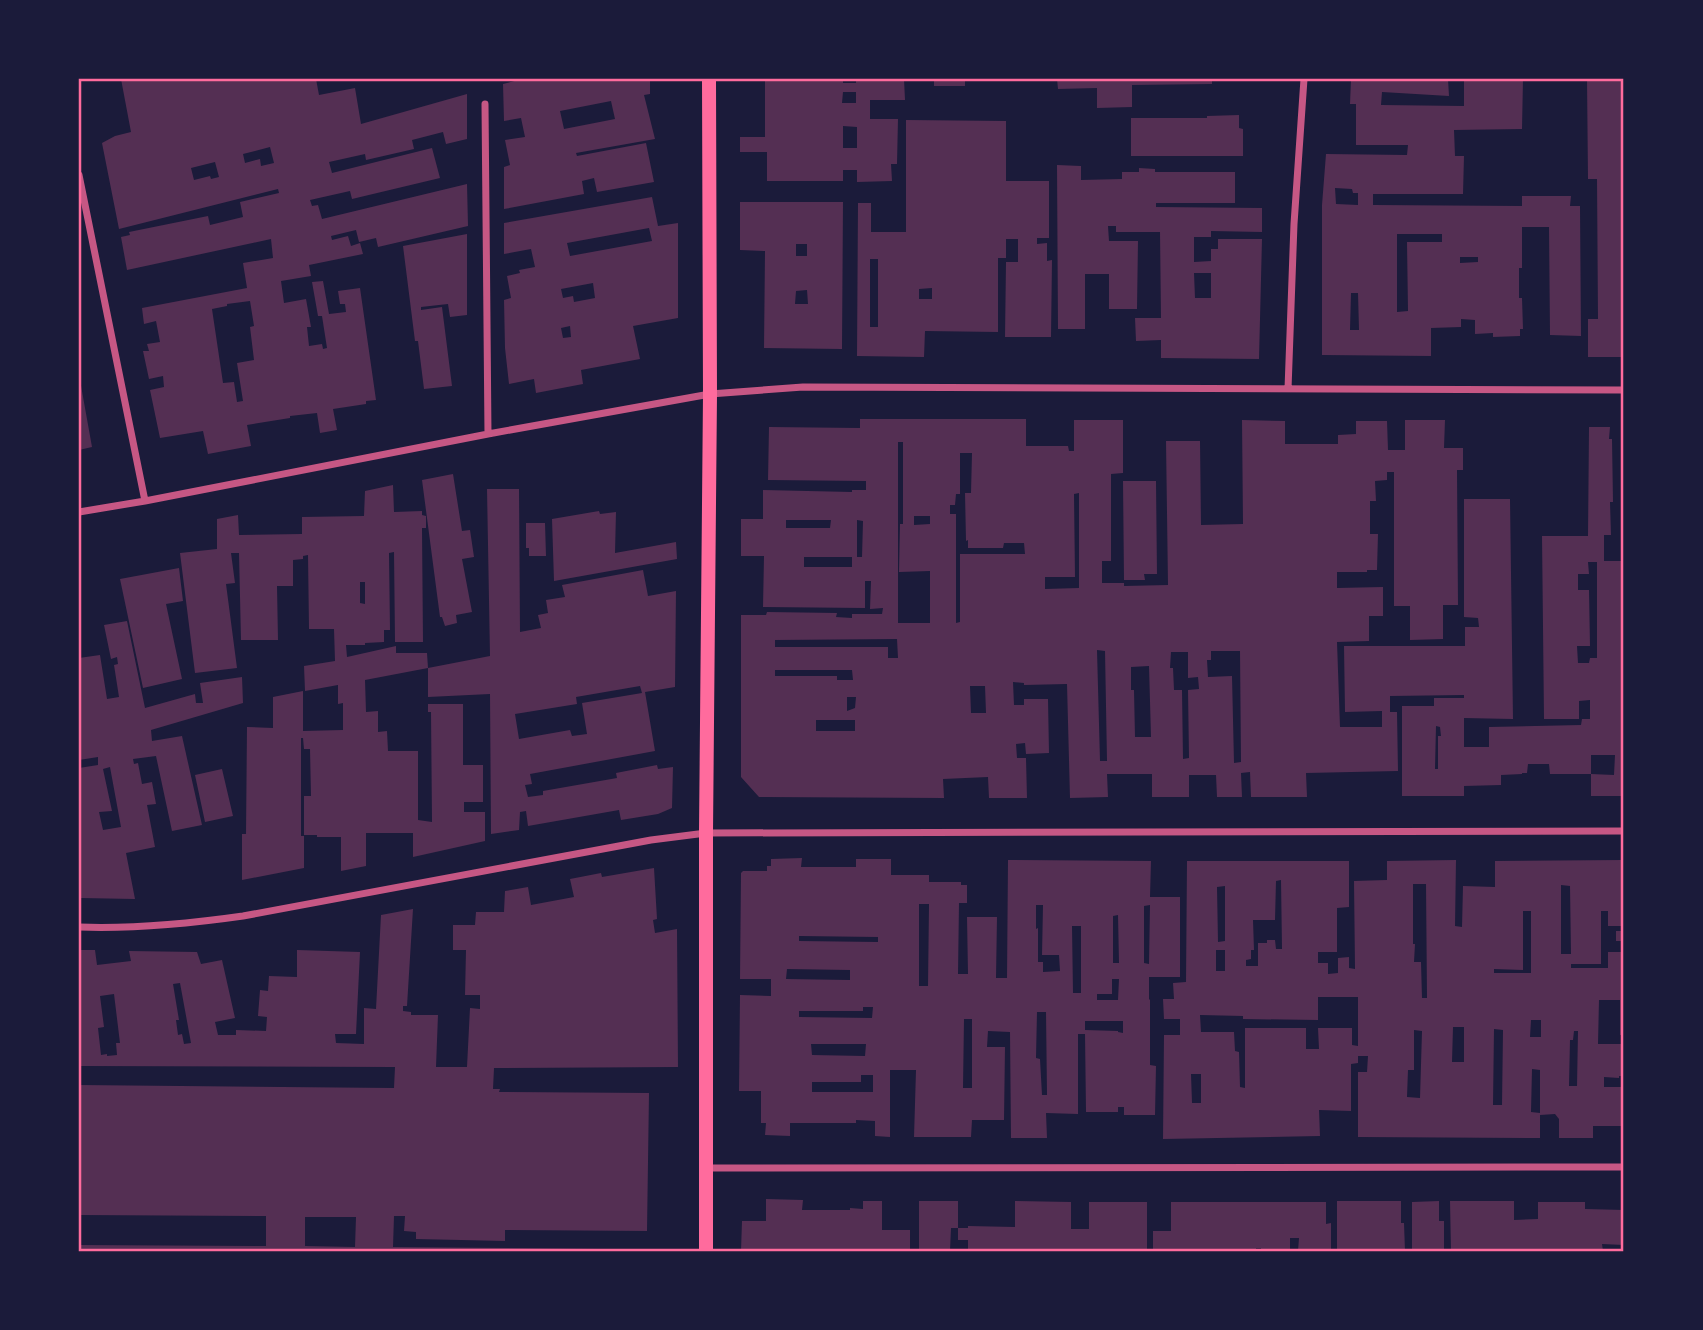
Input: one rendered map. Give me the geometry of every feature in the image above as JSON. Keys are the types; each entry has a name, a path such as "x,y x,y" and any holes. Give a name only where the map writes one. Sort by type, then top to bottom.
{"main road":[{"path":"706,1251 709,79"}],"street":[{"path":"1288,389 1294,223 1304,79"},
{"path":"485,104 488,434"},
{"path":"79,175 145,501"},
{"path":"79,512 710,394 803,387 1624,390"},
{"path":"79,927 177,925 243,916 651,840 706,833 1624,831"},
{"path":"706,1168 1624,1167"}],"building":[{"path":"121,79 316,79 319,95 355,88 361,124 467,94 467,139 446,144 443,132 412,140 414,149 366,160 365,154 329,162 332,173 432,148 440,178 352,199 350,191 310,200 312,206 318,205 322,219 467,184 468,226 378,247 376,238 359,242 356,230 331,236 332,240 348,236 351,246 360,243 363,254 309,265 311,276 281,281 284,303 306,299 311,327 307,327 309,346 322,344 323,349 327,348 322,316 318,316 312,282 323,281 329,314 346,312 345,304 340,304 338,291 360,288 376,400 333,409 337,430 320,433 317,413 290,416 247,425 251,446 208,454 203,431 160,438 150,390 164,387 163,376 149,379 143,351 149,351 147,344 160,342 156,321 144,324 142,308 247,288 243,263 273,258 271,239 127,270 121,237 130,235 129,232 208,216 210,225 243,217 240,202 279,193 278,189 119,229 102,143 131,132","holes":["270,147 274,163 261,166 260,159 245,163 243,154","215,162 219,177 194,180 191,168","250,301 254,326 250,327 254,360 237,363 243,401 237,402 234,382 223,383 212,309"]},
{"path":"522,79 650,79 650,94 644,95 655,139 576,153 577,156 646,143 654,182 597,192 594,178 582,181 584,194 504,209 504,167 510,165 505,140 525,137 521,118 504,121 503,84","holes":["611,101 615,119 564,129 560,111"]},
{"path":"765,79 843,79 843,83 856,83 856,79 904,79 905,100 870,100 870,119 898,119 897,164 891,164 892,181 857,182 857,170 843,170 843,181 767,181 767,152 740,152 740,137 765,137","holes":["843,92 856,92 856,103 842,103","843,126 857,127 857,148 843,148"]},
{"path":"934,79 965,79 965,86 934,86"},
{"path":"1057,79 1212,79 1212,84 1132,85 1132,107 1097,108 1097,88 1058,89"},
{"path":"1351,79 1448,79 1449,96 1382,92 1381,105 1464,106 1464,79 1523,79 1522,129 1454,130 1455,156 1464,156 1463,194 1373,194 1373,205 1522,206 1522,196 1571,196 1570,206 1580,206 1581,336 1550,335 1549,227 1522,227 1519,298 1522,298 1523,329 1520,329 1520,336 1493,337 1493,333 1475,334 1475,320 1461,319 1461,327 1431,328 1431,356 1322,355 1322,205 1326,154 1407,155 1408,145 1356,145 1356,104 1350,104","holes":["1335,188 1352,189 1353,193 1358,193 1358,205 1336,204","1397,234 1442,234 1442,242 1407,242 1408,311 1397,312","1460,257 1478,257 1478,262 1460,263","1351,293 1358,293 1359,330 1350,330"]},
{"path":"1587,79 1624,79 1624,357 1588,357 1588,319 1598,319 1597,179 1588,179"},
{"path":"1239,115 1239,128 1243,129 1243,156 1131,156 1131,118 1207,118"},
{"path":"906,120 1006,121 1006,181 1049,181 1049,238 1037,238 1037,244 1047,243 1047,261 1052,260 1051,337 1005,337 1006,262 1018,262 1018,239 1006,239 1006,258 998,258 998,332 925,331 924,357 857,356 858,203 871,203 871,232 906,232","holes":["870,259 878,259 878,327 870,327","932,288 932,299 919,299 919,289"]},
{"path":"1057,165 1081,166 1081,180 1122,179 1122,172 1139,172 1139,168 1155,169 1155,172 1235,172 1235,203 1156,203 1156,207 1262,208 1262,232 1211,231 1211,237 1194,237 1194,262 1211,261 1211,249 1218,249 1218,239 1262,239 1259,359 1161,358 1161,340 1136,341 1135,318 1161,318 1160,232 1116,232 1116,226 1108,226 1109,241 1138,241 1137,309 1109,309 1109,274 1085,274 1085,329 1058,329","holes":["1194,273 1211,273 1211,298 1195,298"]},
{"path":"652,197 658,226 678,223 678,318 633,326 640,359 581,370 583,384 536,393 534,379 509,384 504,300 511,298 507,276 535,267 531,249 504,254 504,223","holes":["649,228 652,241 570,256 567,243","593,283 595,298 574,302 573,296 563,298 561,289","570,326 571,337 563,338 561,328"]},
{"path":"740,202 843,202 842,349 764,348 765,251 740,250","holes":["796,244 807,244 807,256 796,256","807,290 808,304 795,304 796,291"]},
{"path":"467,234 467,315 450,317 448,304 421,307 421,310 442,307 452,386 424,389 403,246"},
{"path":"79,381 92,447 79,450"},
{"path":"860,419 1026,419 1026,446 1068,446 1069,451 1074,451 1074,420 1123,420 1123,473 1111,474 1111,561 1102,561 1102,583 1124,583 1124,586 1168,585 1166,441 1200,441 1201,525 1243,524 1242,420 1285,421 1285,444 1338,444 1338,435 1356,434 1356,421 1387,421 1388,450 1405,450 1405,420 1445,420 1444,448 1463,448 1463,470 1457,470 1458,605 1443,605 1443,639 1410,640 1410,606 1394,606 1394,472 1387,472 1387,480 1375,481 1376,501 1370,501 1370,534 1378,534 1377,570 1337,572 1337,588 1383,587 1383,616 1369,616 1369,641 1337,642 1340,727 1382,727 1382,711 1345,712 1344,646 1465,646 1465,627 1479,627 1478,618 1464,617 1464,499 1510,499 1513,719 1464,718 1464,747 1489,747 1489,727 1581,725 1582,719 1590,719 1590,700 1579,701 1579,719 1544,719 1542,536 1588,536 1589,427 1610,427 1613,502 1610,502 1611,535 1604,535 1604,561 1624,561 1624,796 1591,796 1591,774 1550,774 1549,764 1528,764 1527,773 1501,775 1501,785 1464,786 1464,796 1402,796 1402,706 1434,706 1434,698 1464,698 1464,695 1390,696 1390,712 1397,712 1398,771 1306,773 1307,797 1251,797 1250,772 1241,773 1242,797 1217,797 1216,775 1189,775 1189,797 1152,797 1152,774 1107,774 1108,797 1070,798 1067,684 1024,685 1013,682 1014,705 1024,705 1024,699 1048,699 1049,753 1026,754 1025,743 1016,744 1017,758 1026,758 1027,798 989,798 988,777 943,779 944,798 759,797 741,777 741,615 766,615 767,612 837,613 836,617 852,618 852,614 882,614 883,608 870,609 871,581 865,581 865,608 763,607 764,556 741,556 741,519 763,519 763,490 866,490 866,481 768,480 769,427 860,428","holes":["898,442 903,442 903,524 900,524 899,572 930,571 930,623 898,623","960,453 972,453 971,493 965,493 968,548 1003,548 1004,543 1024,543 1025,554 960,554 960,622 956,623 956,514 950,514 950,505 955,505 956,494 960,494","1079,493 1079,588 1045,589 1045,577 1075,577 1074,494","914,516 930,516 930,524 914,525","786,520 831,520 830,528 786,528","857,520 863,521 862,557 857,557","804,557 852,557 852,567 804,567","1588,562 1597,562 1597,658 1590,658 1589,663 1578,663 1577,646 1590,646 1589,590 1578,590 1578,574 1589,574","897,639 898,658 888,658 888,647 775,647 775,640","1097,650 1105,651 1107,761 1100,761","1211,651 1240,651 1241,762 1234,763 1232,676 1208,677 1207,660 1211,660","1171,652 1188,652 1188,678 1198,677 1199,689 1188,690 1189,758 1183,759 1182,690 1174,690 1173,668 1170,668","1149,666 1151,737 1135,737 1131,667","775,670 852,670 853,680 837,680 837,676 775,676","970,686 985,686 986,713 971,713","847,697 856,697 855,708 847,711","816,720 855,720 855,731 816,731","1436,726 1440,727 1441,736 1438,736 1438,769 1435,769","1591,755 1615,755 1614,775 1591,774"]},
{"path":"453,474 462,531 470,530 474,557 462,559 472,612 456,615 457,623 445,626 440,617 422,480"},
{"path":"1123,481 1156,481 1157,574 1144,574 1145,580 1124,580"},
{"path":"393,485 394,512 422,511 422,515 426,516 426,528 422,528 423,642 395,642 394,552 389,553 390,630 384,630 384,642 346,645 347,657 396,646 396,653 427,653 428,668 365,680 366,712 378,711 378,732 387,731 388,751 418,751 418,820 432,822 431,712 428,712 428,704 463,704 463,765 483,765 483,802 464,802 464,812 485,812 485,841 413,857 413,833 366,833 366,866 341,871 341,837 304,835 304,796 311,796 310,749 304,749 301,738 301,836 304,836 304,868 242,880 242,834 246,834 247,727 273,728 273,697 303,691 303,731 343,730 343,703 338,704 338,685 305,691 304,666 335,661 334,629 309,629 308,555 303,556 303,559 293,560 293,586 277,586 278,640 241,640 239,553 231,553 235,583 226,584 237,668 195,673 180,553 217,549 217,519 238,515 239,535 302,534 302,517 364,516 365,491","holes":["360,582 365,582 365,604 360,603"]},
{"path":"487,489 519,489 520,632 541,628 538,615 548,613 546,600 565,597 562,585 643,570 648,596 676,591 675,687 645,692 655,751 530,774 532,784 525,785 528,797 543,795 543,791 617,778 616,773 657,765 658,769 673,767 672,808 658,814 621,820 619,810 528,826 526,811 520,812 519,830 491,834 490,694 428,697 428,668 490,656","holes":["640,686 642,693 582,703 587,734 572,736 570,730 519,739 515,714 577,704 576,697"]},
{"path":"599,511 600,514 616,512 615,553 676,542 677,559 554,581 552,519"},
{"path":"526,523 545,523 546,556 529,556 529,548 526,548"},
{"path":"179,568 183,601 166,604 182,679 143,688 120,579"},
{"path":"127,621 145,708 195,694 196,703 203,703 200,683 242,677 243,703 151,730 152,741 182,736 202,825 172,831 156,756 133,759 134,764 138,763 142,784 152,782 156,804 147,805 155,847 126,853 135,899 81,898 79,886 79,768 98,765 98,757 79,760 79,658 100,655 107,699 119,697 114,665 118,664 117,657 111,659 104,625","holes":["110,767 121,827 103,830 99,812 112,811 103,769"]},
{"path":"222,769 233,816 205,822 195,775"},
{"path":"802,858 801,867 856,867 856,859 891,859 891,875 929,875 929,882 961,882 961,885 967,885 967,903 959,903 958,974 968,974 967,917 997,917 996,978 1007,978 1008,860 1151,861 1150,897 1180,897 1180,977 1149,977 1150,1065 1156,1066 1155,1115 1124,1115 1124,1107 1118,1107 1118,1112 1086,1112 1085,1034 1078,1034 1078,1114 1046,1113 1047,1138 1011,1138 1010,1032 988,1031 987,1047 1005,1047 1004,1120 972,1120 971,1137 914,1137 916,1070 890,1070 890,1137 875,1136 875,1121 856,1120 856,1123 790,1123 790,1136 765,1135 766,1123 761,1123 761,1091 739,1091 740,995 771,996 771,979 740,979 741,873 767,871 767,866 771,866 771,859","holes":["919,904 929,904 928,986 919,986","1036,905 1043,905 1042,955 1059,955 1060,971 1043,972 1043,962 1038,962","1150,905 1149,964 1144,963 1144,906","1118,915 1119,963 1113,963 1113,916","1072,926 1081,926 1081,993 1073,993","799,936 878,937 878,942 799,941","787,969 850,970 850,980 786,979","1112,979 1119,979 1118,1000 1097,1000 1097,994 1112,994","863,1007 873,1007 872,1018 799,1017 799,1011 863,1011","1037,1012 1046,1012 1047,1095 1042,1095 1040,1059 1036,1058","964,1019 972,1019 972,1088 963,1088","1085,1021 1123,1021 1123,1033 1085,1030","811,1044 866,1044 865,1056 812,1055","861,1075 873,1075 873,1092 812,1092 812,1082 861,1082"]},
{"path":"1456,860 1455,926 1462,927 1463,886 1495,887 1495,861 1624,860 1624,926 1608,926 1608,911 1601,911 1601,964 1571,964 1571,968 1608,968 1608,952 1624,952 1624,1035 1620,1035 1620,1000 1599,1000 1598,1044 1624,1044 1624,1076 1604,1077 1604,1087 1624,1087 1624,1126 1593,1126 1593,1138 1559,1138 1559,1119 1555,1114 1540,1115 1540,1138 1358,1137 1358,1072 1367,1072 1368,1056 1358,1056 1358,1063 1351,1064 1351,1111 1319,1110 1320,1136 1163,1139 1164,1035 1180,1035 1180,1019 1164,1019 1163,999 1174,999 1173,983 1186,982 1187,861 1349,861 1349,907 1337,908 1337,952 1318,952 1318,963 1328,963 1328,974 1338,973 1338,958 1349,957 1349,968 1355,969 1354,881 1387,880 1387,861","holes":["1281,880 1282,949 1276,949 1275,940 1258,943 1258,966 1246,966 1246,960 1251,959 1251,950 1254,950 1253,920 1275,920 1276,881","1413,884 1426,884 1427,998 1422,998 1421,962 1414,962","1561,885 1570,886 1571,954 1561,954","1225,886 1225,941 1218,942 1217,887","1523,911 1531,911 1531,973 1494,973 1494,969 1523,970","1216,950 1225,950 1225,971 1216,971","1318,997 1358,997 1358,1046 1352,1045 1352,1028 1318,1028 1319,1049 1306,1049 1306,1028 1245,1028 1245,1088 1240,1087 1239,1052 1235,1051 1234,1032 1201,1032 1200,1015 1243,1016 1243,1019 1318,1020","1531,1020 1541,1020 1541,1037 1530,1037","1453,1027 1464,1027 1464,1062 1452,1062","1494,1029 1503,1030 1502,1105 1493,1105","1414,1030 1422,1031 1420,1098 1407,1097 1408,1070 1414,1070","1574,1031 1578,1031 1577,1086 1569,1086 1570,1040 1573,1040","1532,1069 1540,1070 1540,1113 1531,1112","1191,1074 1201,1074 1201,1103 1192,1103"]},
{"path":"654,868 657,919 653,920 655,933 677,929 678,1067 494,1068 493,1089 500,1089 499,1092 649,1093 647,1231 505,1230 505,1241 416,1239 416,1232 404,1231 405,1216 394,1216 393,1247 602,1251 79,1251 79,1245 266,1246 266,1216 79,1215 79,1085 394,1088 395,1067 79,1066 79,950 95,950 97,965 131,961 129,951 197,952 201,964 222,960 235,1018 215,1022 218,1035 236,1035 236,1030 266,1031 267,1017 258,1016 260,990 268,991 269,976 297,977 297,950 360,952 356,1034 335,1034 336,1043 364,1044 364,1008 376,1009 381,915 413,909 407,1006 403,1006 403,1011 411,1012 411,1015 438,1015 436,1067 467,1067 470,1008 480,1009 480,995 465,995 466,950 453,950 453,925 475,925 476,912 504,912 505,891 528,887 531,905 574,897 570,879 601,873 602,877","holes":["180,983 191,1043 184,1044 182,1034 178,1035 176,1020 179,1020 173,984","114,994 120,1043 116,1043 117,1055 101,1055 98,1028 104,1027 100,996","305,1217 356,1217 355,1247 305,1246"]},
{"path":"1616,931 1624,931 1624,941 1616,941"},
{"path":"766,1199 803,1200 802,1210 863,1209 863,1201 882,1201 882,1230 910,1230 910,1251 741,1251 742,1221 766,1221"},
{"path":"919,1201 958,1201 958,1228 951,1228 950,1251 919,1251"},
{"path":"1015,1201 1071,1202 1071,1229 1089,1229 1089,1202 1147,1202 1147,1251 968,1251 968,1240 958,1240 958,1228 1015,1227"},
{"path":"1337,1201 1401,1201 1405,1251 1337,1251"},
{"path":"1439,1201 1439,1221 1444,1221 1444,1251 1412,1251 1412,1202"},
{"path":"1450,1201 1514,1201 1514,1220 1538,1219 1538,1202 1585,1202 1585,1209 1624,1210 1624,1245 1602,1244 1603,1251 1451,1251"},
{"path":"1171,1202 1326,1202 1326,1224 1331,1223 1331,1251 1298,1251 1299,1238 1290,1238 1290,1251 1261,1251 1261,1248 1256,1248 1256,1251 1153,1251 1153,1231 1171,1231"}]}
